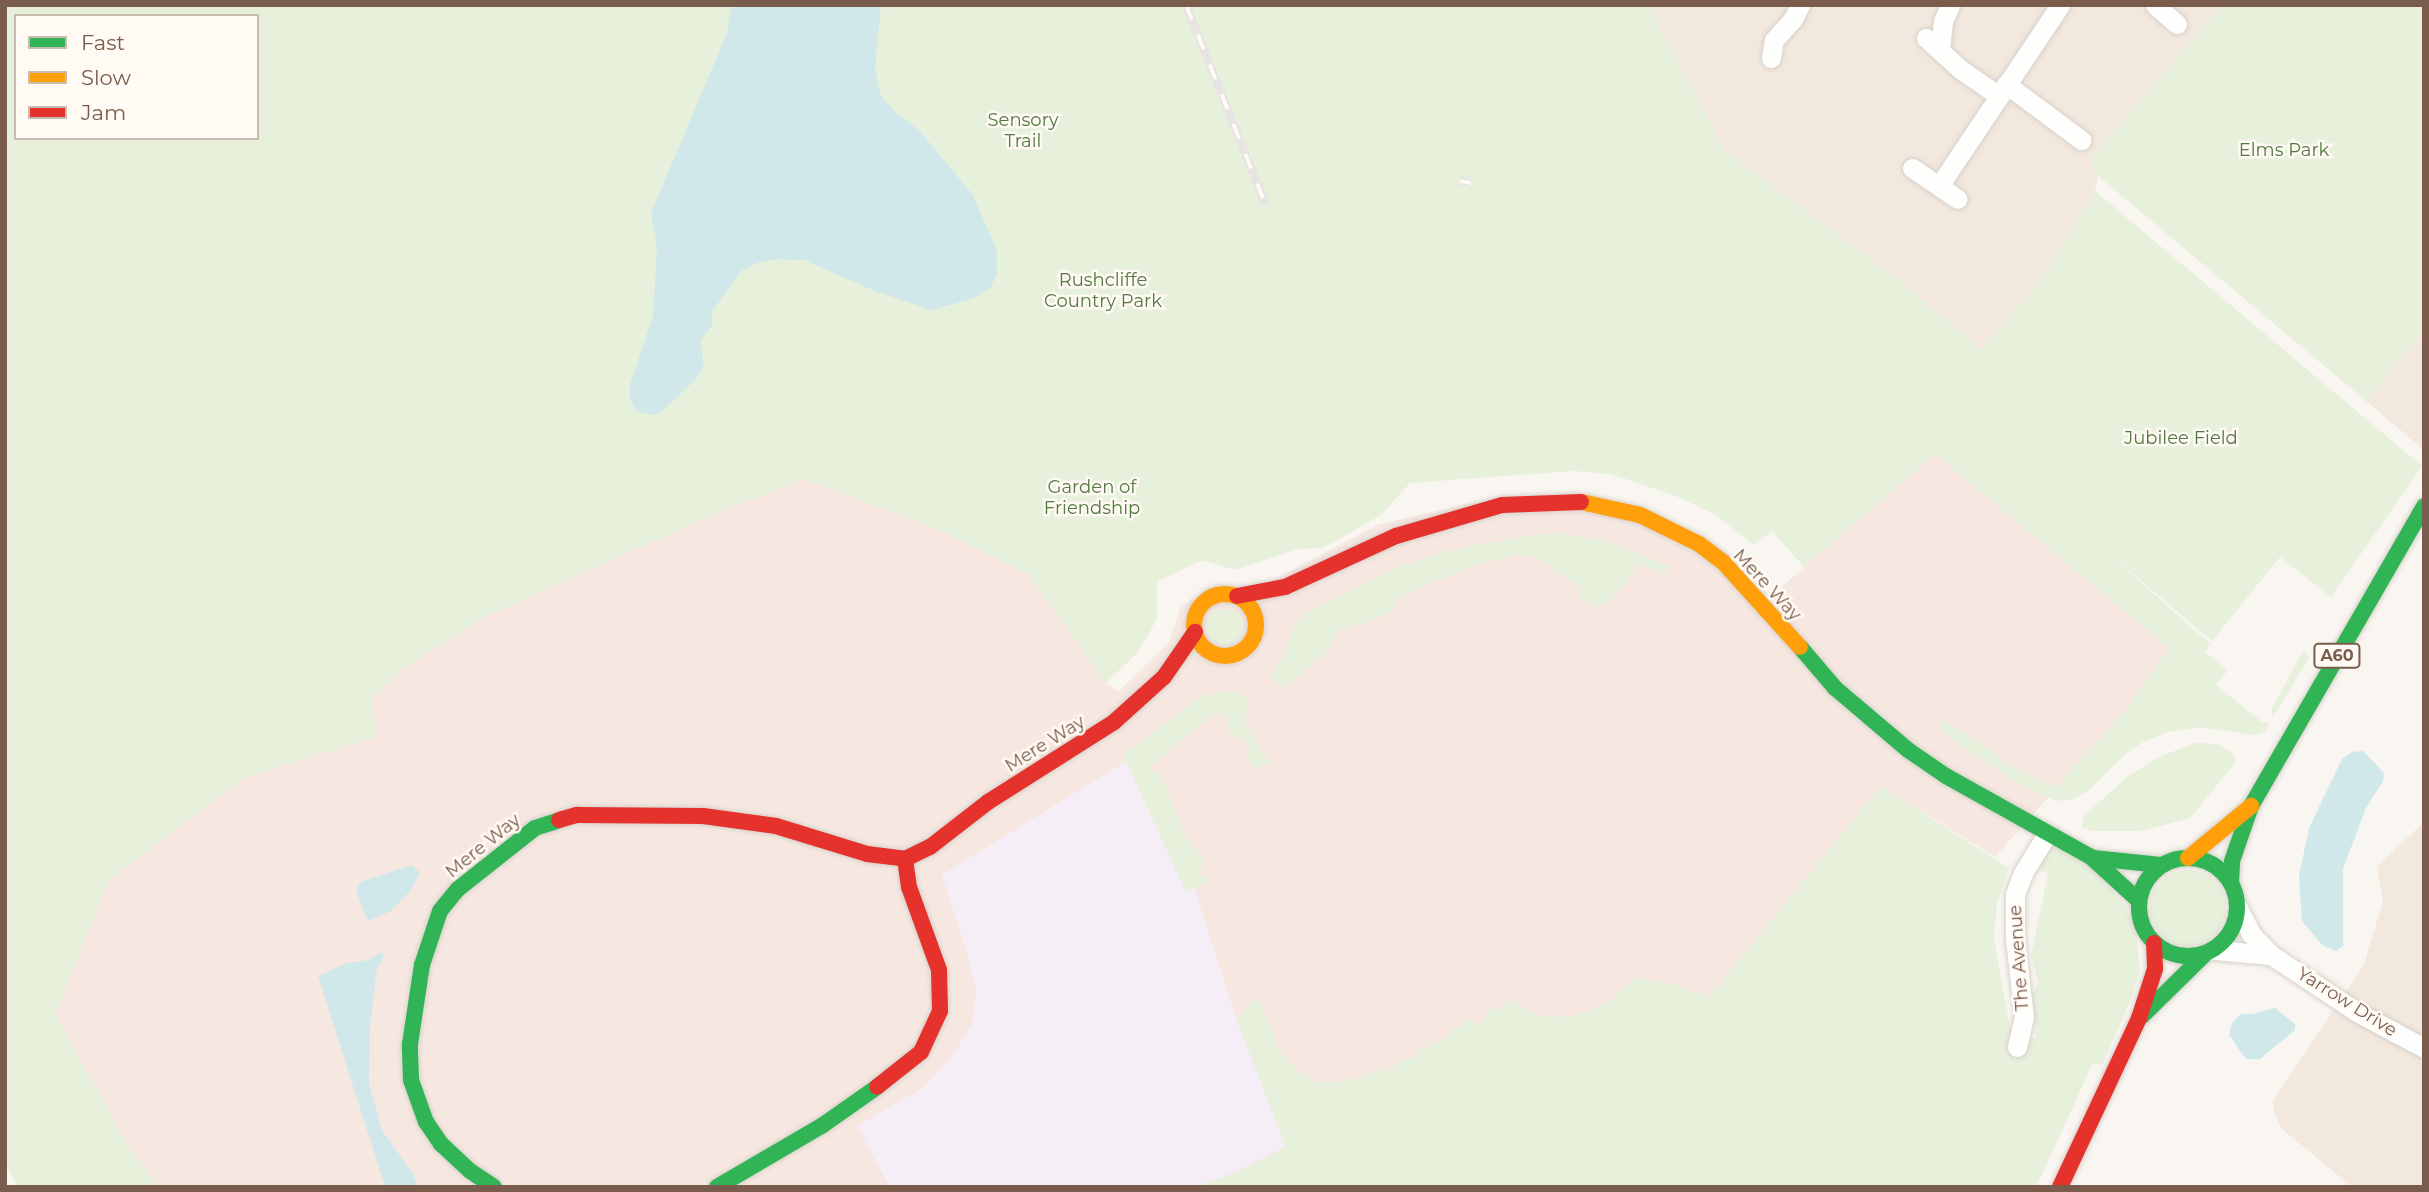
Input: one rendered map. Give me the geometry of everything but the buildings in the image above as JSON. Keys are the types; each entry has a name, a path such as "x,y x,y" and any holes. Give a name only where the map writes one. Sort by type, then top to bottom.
{"street":[{"path":"1771,58 1774,40 1793,19 1800,5"},
{"path":"1950,5 1933,44 1960,69 2002,90 2081,140"},
{"path":"1939,186 2060,5"},
{"path":"2155,5 2177,24"},
{"path":"1912,168 1958,199"},
{"name":"Mere Way","path":"1237,596 1285,587 1351,554 1396,536 1502,505 1581,502 1640,514 1699,544 1724,564 1765,606 1835,688 1908,750 2047,834 2091,857 2139,901"},
{"name":"A60","path":"2238,908 2231,883 2232,861 2251,806 2424,506"},
{"name":"Mere Way","path":"1256,622 1285,587"},
{"path":"1226,594 1237,596 1247,602 1256,622 1250,645 1231,656 1216,656 1201,645 1195,632 1195,618 1205,602 1226,594"},
{"name":"Mere Way","path":"494,1187 470,1171 441,1144 426,1122 411,1080 410,1044 422,965 440,911 458,889 513,844 535,828 577,815 703,816 776,826 867,855 905,859 930,847 988,802 1094,737 1164,677 1195,632"},
{"name":"Mere Way","path":"1164,677 1216,656"},
{"name":"A60","path":"2161,865 2188,858 2251,806"},
{"name":"The Avenue","path":"2017,1048 2024,1017 2015,939 2015,894 2023,873 2047,834"},
{"name":"Mere Way","path":"2091,857 2161,865"},
{"path":"2188,858 2206,861 2222,871 2231,883"},
{"path":"717,1187 824,1125 894,1076 921,1052 931,1036 940,1011 939,970 909,887 905,859"},
{"path":"2161,865 2146,881 2139,901 2144,931 2154,943 2169,953 2186,957 2209,952 2271,955"},
{"path":"2139,1018 2209,952 2227,939 2235,925 2238,908"},
{"path":"2238,908 2251,934 2271,955"},
{"path":"2060,1187 2139,1018 2155,969 2154,943"},
{"name":"Yarrow Drive","path":"2271,955 2357,1012 2424,1048"}],"shaded area":[{"path":"1651,5 2223,5 2090,160 2098,176 2095,191 2049,269 1983,350 1903,284 1726,152 1659,27"},
{"path":"2424,328 2424,450 2366,401"},
{"path":"1935,454 2169,648 2125,711 1995,857 1881,786 1704,1004 1322,1187 124,1187 25,986 60,887 299,721 579,564 687,515 804,479 937,529 1028,574 1106,683 1118,692 1169,642 1181,606 1217,584 1233,587 1266,584 1377,525 1471,503 1591,494 1770,597"},
{"path":"1138,754 1197,881 1196,893 1235,1016 1286,1147 1236,1172 1194,1187 890,1187 857,1126 923,1088 953,1055 972,1024 976,991 965,946 942,875"},
{"path":"2424,822 2424,1187 2352,1187 2282,1129 2274,1112 2273,1100 2364,965 2383,901 2377,867"}],"green space":[{"name":"Rushcliffe Country Park","path":"5,5 1651,5 1659,27 1726,152 1903,284 1982,350 2049,269 2095,191 2422,466 2331,597 2280,557 2212,641 2099,545 2210,644 2205,652 2228,670 2216,685 2263,723 2269,723 2273,714 2271,710 2303,651 2309,658 2264,732 2253,735 2200,727 2168,732 2143,742 2125,754 2087,792 2073,799 2056,801 2024,787 1948,737 1939,730 1944,721 1986,746 2011,766 2056,787 2125,711 2169,648 1935,454 1804,567 1772,531 1754,545 1714,514 1676,496 1611,474 1574,471 1410,483 1381,515 1323,548 1298,549 1235,570 1202,560 1157,582 1157,617 1151,630 1137,653 1106,683 1028,574 937,529 804,479 726,509 484,617 401,670 372,699 376,737 243,778 108,881 55,1014 131,1151 159,1187 17,1187 5,1160"},
{"name":"Elms Park","path":"2223,5 2424,5 2424,328 2366,401 2098,176 2090,160"},
{"path":"1554,532 1610,542 1670,566 1664,574 1638,564 1627,582 1607,604 1593,607 1578,596 1581,589 1537,557 1518,555 1472,566 1402,595 1390,613 1339,630 1328,651 1290,683 1282,686 1272,679 1275,667 1284,658 1292,629 1306,613 1401,566 1463,547"},
{"path":"1225,609 1238,614 1243,627 1238,640 1225,645 1212,640 1207,627 1212,614"},
{"path":"1238,691 1248,699 1245,724 1270,763 1254,769 1248,758 1248,744 1229,732 1226,717 1215,712 1150,767 1164,782 1185,836 1206,862 1198,871 1209,881 1186,892 1123,755 1197,699 1216,693"},
{"path":"2195,743 2218,744 2233,753 2236,762 2190,818 2142,831 2091,831 2081,827 2084,816 2128,776 2159,757"},
{"path":"1881,786 2009,868 1997,903 1994,939 2010,1028 2036,1039 2032,995 2038,983 2031,956 2048,874 2035,867 2048,844 2093,868 2127,908 2136,935 2140,970 2132,997 2102,1065 2093,1063 2036,1187 1194,1187 1236,1172 1286,1147 1235,1016 1243,1015 1252,1000 1260,999 1277,1045 1288,1062 1312,1081 1323,1083 1355,1079 1387,1068 1391,1071 1398,1062 1414,1057 1422,1047 1427,1049 1434,1041 1439,1044 1456,1025 1460,1028 1468,1019 1476,1026 1494,1006 1499,1010 1508,999 1539,1016 1571,1017 1610,1002 1633,978 1669,983 1709,997"},
{"path":"2188,870 2203,873 2215,881 2223,893 2226,908 2223,923 2215,935 2203,943 2188,946 2173,943 2161,935 2153,923 2150,908 2153,893 2161,881 2173,873"}],"water":[{"path":"731,5 881,5 875,67 880,94 893,110 918,129 973,195 997,251 997,272 991,287 975,298 931,310 875,291 804,260 777,259 757,263 741,271 711,313 713,324 700,341 704,366 694,381 658,415 648,414 637,411 630,400 630,385 653,316 657,247 651,213 727,33"},
{"path":"2363,751 2384,773 2383,781 2366,808 2343,869 2343,946 2336,951 2322,945 2302,921 2299,876 2309,828 2342,759 2352,752"},
{"path":"412,865 420,873 411,890 391,911 368,921 356,891 360,882"},
{"path":"381,952 384,956 377,968 370,1026 369,1083 382,1130 413,1174 418,1187 385,1187 318,976 347,963 369,960"},
{"path":"2275,1008 2295,1024 2295,1030 2260,1059 2246,1059 2229,1035 2232,1023 2241,1014"}],"railway":[{"path":"1186,5 1265,204"},
{"path":"1460,181 1471,183"}],"traffic: fast":[{"path":"2231,883 2232,861 2251,806 2424,506"},
{"path":"1800,647 1835,688 1908,750 1946,776 2091,857 2139,901"},
{"path":"494,1187 470,1171 441,1144 426,1122 411,1080 410,1044 422,965 440,911 458,889 535,828 559,820"},
{"path":"2093,858 2161,865"},
{"path":"2188,858 2207,861 2223,872 2234,888 2237,907 2234,926 2223,942 2207,953 2188,956 2169,953 2153,942 2142,926 2139,907 2142,888 2153,872 2169,861 2188,858"},
{"path":"2142,1016 2204,955"},
{"path":"717,1187 823,1125 877,1087"}],"traffic: slow":[{"path":"1581,502 1640,515 1699,544 1724,563 1800,647"},
{"path":"1219,594 1231,594 1247,603 1254,613 1256,625 1254,637 1247,647 1231,656 1219,656 1208,651 1199,642 1194,631 1194,619 1199,608 1208,599 1219,594"},
{"path":"2188,858 2251,806"}],"traffic: jam":[{"path":"1237,596 1285,587 1396,536 1502,505 1581,502"},
{"path":"905,859 930,847 988,802 1114,722 1164,677 1195,632"},
{"path":"559,820 577,815 703,816 776,826 867,854 905,859 909,887 939,970 940,1011 921,1052 877,1087"},
{"path":"2060,1187 2139,1018 2155,969 2154,943"}],"park label":[{"name":"Sensory Trail","path":"1023,131"},
{"name":"Jubilee Field","path":"2181,438"},
{"name":"Garden of Friendship","path":"1092,498"}]}
